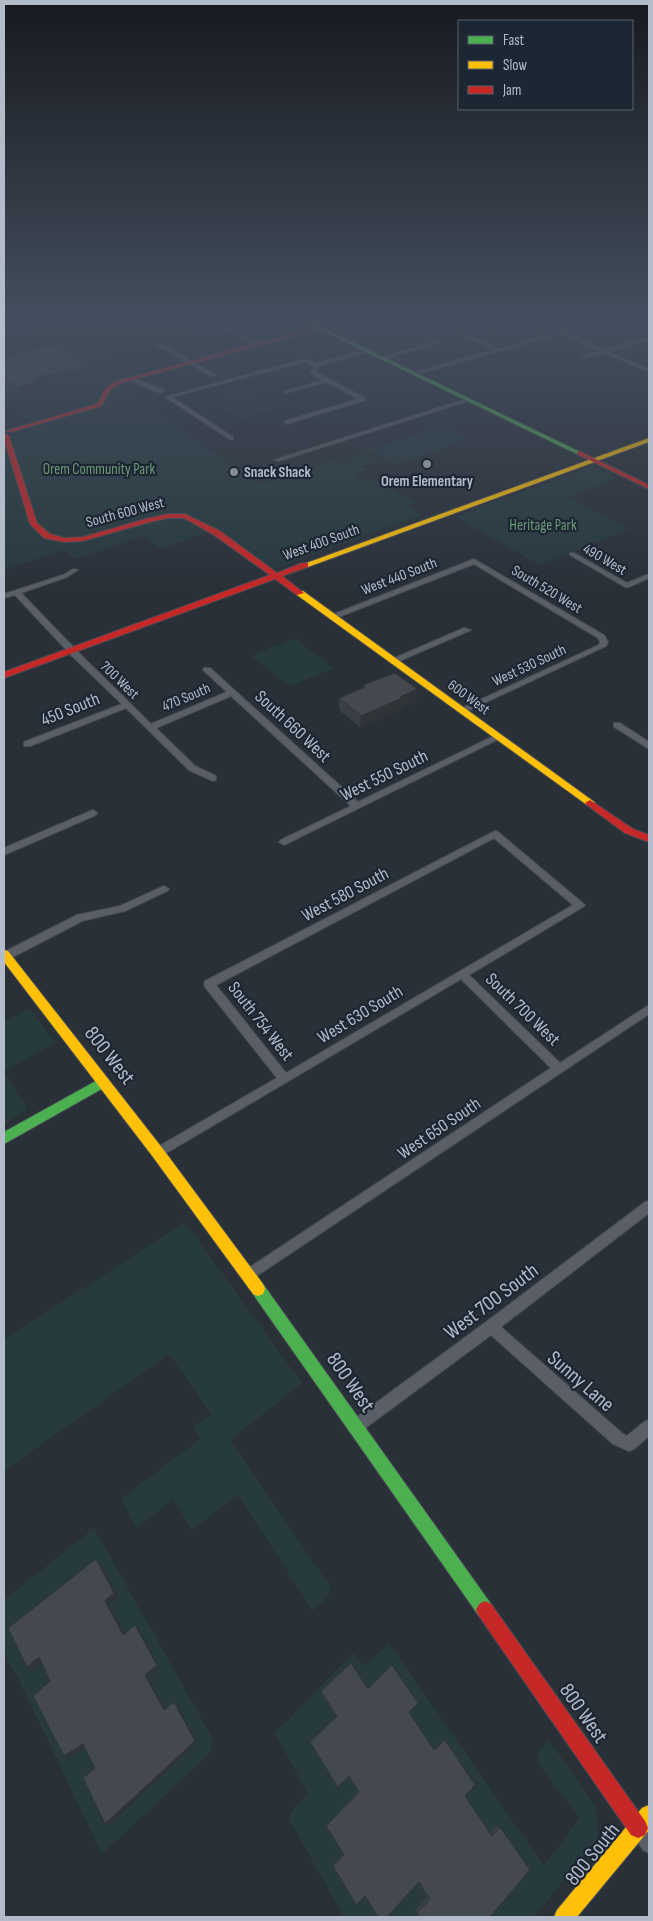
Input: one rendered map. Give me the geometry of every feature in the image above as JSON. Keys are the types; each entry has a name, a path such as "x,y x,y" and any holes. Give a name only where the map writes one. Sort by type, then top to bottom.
{"street":[{"path":"6,434 81,411"},
{"path":"189,411 231,438"},
{"path":"287,422 325,411"},
{"path":"277,460 434,411"},
{"path":"490,411 649,487"},
{"name":"South 600 West","path":"6,434 34,524 43,534 68,540 89,538 159,517 185,516 197,520 273,575"},
{"name":"West 400 South","path":"4,675 273,575 649,440"},
{"name":"490 West","path":"572,554 626,586 649,576"},
{"name":"West 440 South","path":"333,616 474,561"},
{"name":"South 520 West","path":"474,561 601,637 604,642"},
{"path":"4,596 65,576 75,570"},
{"name":"600 West","path":"273,575 283,580 629,831 649,839"},
{"name":"700 West","path":"16,592 71,650 192,768 213,778"},
{"path":"394,660 467,630"},
{"name":"West 530 South","path":"463,711 602,646 604,642"},
{"name":"South 660 West","path":"207,670 357,806"},
{"name":"470 South","path":"150,728 233,692"},
{"name":"450 South","path":"27,744 126,704"},
{"path":"617,725 649,746"},
{"name":"West 550 South","path":"284,842 499,737"},
{"path":"4,852 93,812"},
{"name":"West 580 South","path":"210,984 495,834 580,905"},
{"path":"4,955 80,918 122,909 164,889"},
{"name":"West 630 South","path":"158,1153 580,905"},
{"name":"800 West","path":"4,955 158,1153 248,1275 355,1427 643,1821 649,1844"},
{"name":"South 700 West","path":"462,974 559,1069"},
{"name":"South 754 West","path":"210,984 284,1079"},
{"name":"West 650 South","path":"248,1275 649,1009"},
{"path":"4,1138 103,1082"},
{"name":"West 700 South","path":"355,1427 491,1327 649,1206"},
{"name":"Sunny Lane","path":"491,1327 618,1439 629,1444 649,1427"},
{"name":"800 South","path":"564,1917 643,1821"}],"green space":[{"name":"Orem Community Park","path":"15,411 153,411 261,484 333,461 342,467 353,463 347,459 365,453 380,461 349,471 363,467 368,470 355,475 366,481 375,479 415,503 407,506 422,515 264,573 208,532 160,549 144,536 75,559 64,550 4,570 4,438 34,425"},
{"path":"227,411 271,411 242,419"},
{"path":"443,426 465,438 464,440 444,446 447,448 399,464 393,464 368,450"},
{"name":"Heritage Park","path":"593,466 617,478 569,497 629,529 540,565 455,517"},
{"path":"295,638 333,668 290,686 251,656"},
{"path":"30,1009 55,1043 4,1071 4,1022"},
{"path":"4,1073 28,1109 4,1124"},
{"path":"185,1222 302,1383 230,1440 332,1589 325,1600 313,1611 238,1495 192,1530 173,1499 137,1528 121,1499 200,1439 193,1426 211,1415 214,1418 169,1354 4,1471 4,1340"},
{"path":"94,1528 213,1739 210,1753 102,1854 18,1678 4,1653 4,1600"},
{"path":"389,1643 544,1866 580,1818 537,1762 540,1749 549,1740 596,1807 598,1839 534,1917 344,1917 289,1819 292,1811 308,1794 275,1733 354,1653 365,1666"}],"building":[{"path":"395,673 417,689 400,697 402,698 361,716 339,698 365,687 363,685"},
{"path":"96,1559 114,1593 105,1601 123,1635 135,1625 157,1665 145,1675 164,1710 174,1702 195,1741 105,1824 83,1778 95,1768 83,1744 64,1756 33,1696 50,1681 39,1657 27,1667 8,1628"},
{"path":"351,1663 368,1689 392,1665 418,1703 409,1712 434,1750 445,1740 475,1785 465,1796 492,1836 500,1827 530,1870 490,1917 420,1917 417,1913 430,1899 419,1882 387,1917 378,1917 365,1896 356,1905 333,1866 344,1855 326,1826 359,1792 349,1776 338,1787 310,1742 337,1716 321,1691"}],"traffic: fast":[{"path":"491,411 579,453"},
{"path":"4,1138 103,1082"},
{"path":"258,1289 485,1610"}],"traffic: slow":[{"path":"305,565 649,440"},
{"path":"300,593 590,803"},
{"path":"4,954 158,1153 258,1289"},
{"path":"564,1917 649,1815"}],"traffic: jam":[{"path":"9,431 79,411"},
{"path":"6,436 34,524 47,536 64,540 83,539 149,520 168,516 185,516 217,533 300,593"},
{"path":"579,453 649,487"},
{"path":"4,675 305,565"},
{"path":"590,803 629,831 649,839"},
{"path":"485,1610 638,1828"}],"place":[{"name":"Orem Elementary","path":"427,464"},
{"name":"Snack Shack","path":"234,472"}]}
